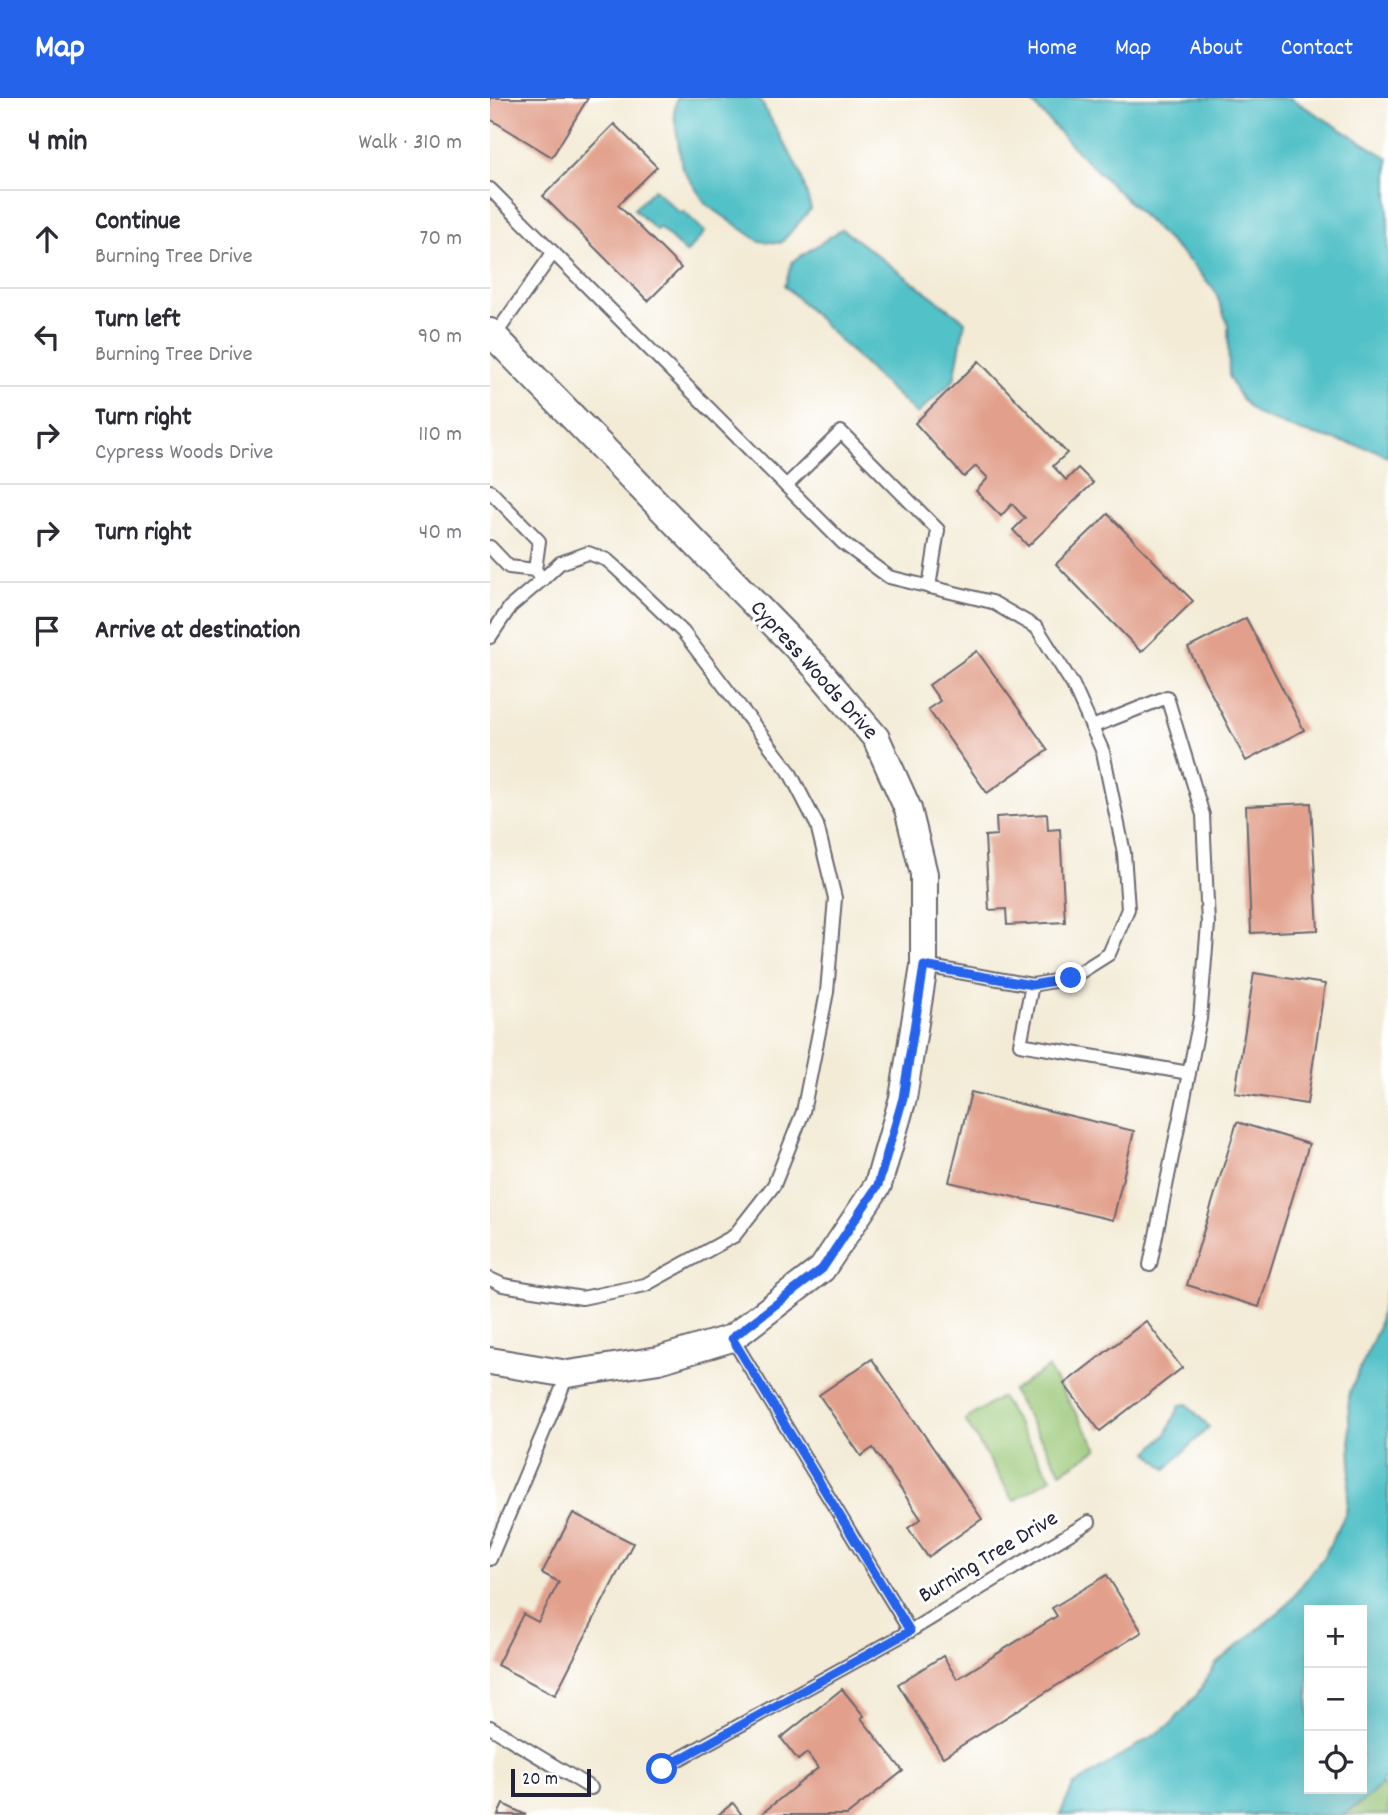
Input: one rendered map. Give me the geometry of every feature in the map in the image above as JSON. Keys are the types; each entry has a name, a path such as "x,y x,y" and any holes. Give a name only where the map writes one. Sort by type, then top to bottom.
{"street":[{"name":"Cypress Woods Drive","path":"490,1361 568,1374 659,1360 732,1338 822,1269 878,1185 903,1098 924,966 924,874 908,809 876,738 814,665 492,336"}],"lane":[{"path":"490,189 843,543 889,577 992,602 1037,628 1073,685 1103,752 1124,853 1128,909 1109,954 1071,978 1032,985 924,966"},
{"path":"492,336 553,253"},
{"path":"786,486 841,432 938,530 929,587"},
{"path":"490,492 539,541 539,574"},
{"path":"490,547 509,567 539,574"},
{"path":"490,637 510,607 539,574 589,553 607,560 683,632 789,771 817,825 835,898 827,992 803,1112 774,1185 734,1236 645,1285 582,1298 503,1285 490,1279"},
{"path":"1092,727 1167,697 1203,815 1208,924 1200,1019 1150,1265"},
{"path":"1032,985 1020,1044 1189,1073"},
{"name":"Burning Tree Drive","path":"732,1338 910,1631"},
{"path":"490,1559 568,1374"},
{"name":"Burning Tree Drive","path":"662,1769 910,1631 1089,1522"},
{"path":"490,1727 591,1788"}],"green space":[{"path":"1048,1368 1098,1449 1061,1472 1012,1391"},
{"path":"1001,1397 1051,1478 1014,1501 965,1420"},
{"path":"1382,1784 1388,1791 1388,1815 1341,1815 1357,1806"}],"water":[{"path":"677,98 759,98 800,172 811,209 781,243 759,241 706,204 682,168 674,113"},
{"path":"1028,98 1290,98 1388,158 1388,457 1375,450 1303,432 1256,414 1241,399 1229,378 1228,325 1215,291 1193,265 1071,145"},
{"path":"654,189 705,232 686,253 659,227 656,230 634,209"},
{"path":"842,229 965,321 954,380 917,414 785,286 792,262"},
{"path":"1388,1281 1388,1775 1367,1798 1341,1815 1060,1815 1073,1786 1170,1725 1196,1696 1216,1664 1286,1606 1324,1556 1346,1513 1351,1462 1348,1396 1377,1331"},
{"path":"1187,1404 1209,1427 1166,1469 1148,1452 1166,1435 1180,1405"}],"building":[{"path":"490,98 588,98 552,157 490,119"},
{"path":"614,124 657,167 618,205 681,268 648,301 543,196"},
{"path":"979,361 1067,453 1053,466 1066,480 1078,468 1093,483 1028,546 1013,530 1025,518 1012,504 1001,516 976,491 988,478 976,466 964,477 915,423"},
{"path":"1108,514 1193,601 1141,652 1056,564"},
{"path":"1246,618 1304,730 1246,761 1188,648"},
{"path":"977,651 1048,750 987,793 928,709 940,701 929,685"},
{"path":"1311,803 1318,930 1251,933 1246,806"},
{"path":"1047,814 1048,830 1060,829 1065,922 1007,925 1006,909 989,910 985,836 997,835 996,817"},
{"path":"1254,973 1325,984 1307,1104 1235,1093"},
{"path":"971,1092 1134,1131 1113,1220 949,1182"},
{"path":"1237,1122 1309,1144 1259,1307 1187,1285"},
{"path":"1146,1321 1182,1368 1100,1431 1064,1384"},
{"path":"872,1359 982,1519 928,1557 908,1528 921,1519 873,1448 861,1456 819,1395"},
{"path":"573,1513 633,1543 555,1695 497,1665 523,1614 538,1622 559,1582 542,1573"},
{"path":"1107,1575 1142,1632 943,1757 898,1684 943,1656 957,1679 1057,1616 1052,1608"},
{"path":"842,1689 903,1771 847,1815 760,1815 818,1768 807,1753 798,1760 781,1738"},
{"path":"733,1803 742,1815 718,1815"},
{"path":"503,1804 526,1815 498,1815"}],"route":[{"path":"662,1769 910,1631 732,1338 822,1269 878,1185 903,1098 924,966 1032,985 1071,978"}]}
